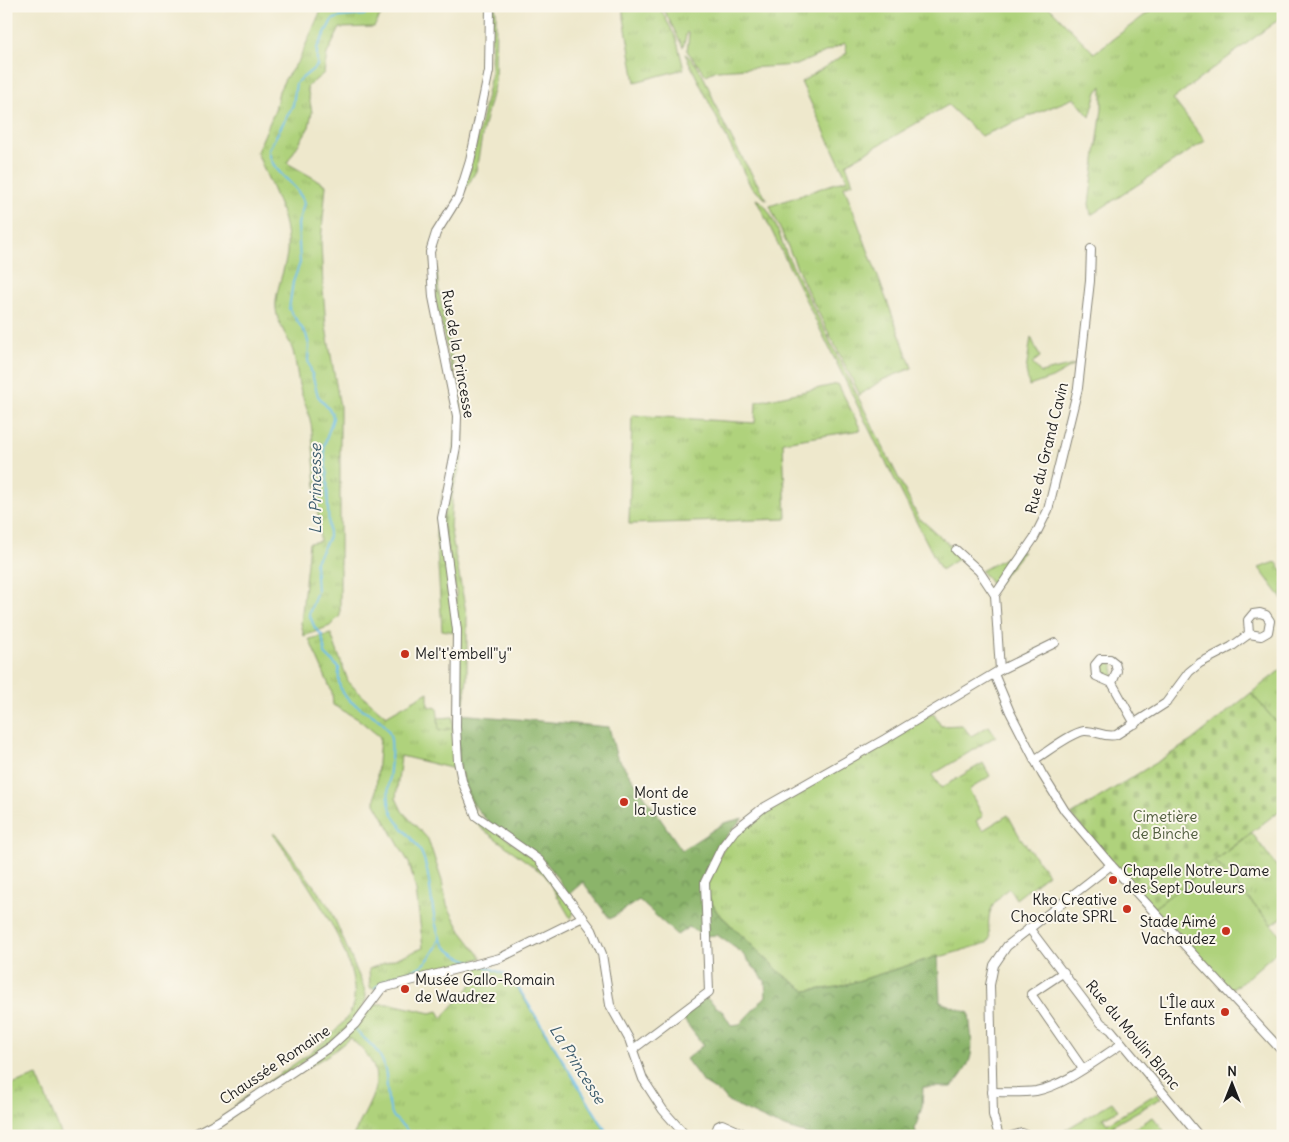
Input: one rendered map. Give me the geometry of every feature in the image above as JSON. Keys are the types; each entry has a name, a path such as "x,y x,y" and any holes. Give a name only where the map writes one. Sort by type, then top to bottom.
{"street":[{"name":"Rue de la Princesse","path":"490,6 489,71 470,161 459,196 436,233 431,246 433,297 457,416 456,447 443,510 442,527 456,618 458,659 456,736 462,781 476,816 539,860 583,917 599,944 608,999 629,1038 643,1079 655,1098 686,1136"},
{"name":"Rue du Grand Cavin","path":"995,595 1034,538 1048,510 1078,388 1090,281 1090,249"},
{"path":"956,550 979,571 995,595 997,672 1010,712 1034,760 1065,811 1111,865 1283,1052"},
{"path":"1034,760 1082,732 1113,736 1135,724 1166,703 1189,672 1200,663 1231,647 1249,634"},
{"path":"632,1050 709,992 705,882 722,847 735,830 763,808 885,740 997,672 1055,643"},
{"path":"1112,683 1135,724"},
{"path":"999,1136 993,1119 991,975 1003,950 1111,865"},
{"name":"Chaussée Romaine","path":"191,1136 219,1121 331,1046 355,1024 382,988 500,958 529,946 583,917"},
{"name":"Rue du Moulin Blanc","path":"1029,928 1102,1024 1122,1044 1199,1136"},
{"path":"1064,972 1031,994 1083,1069"},
{"path":"992,1092 1038,1090 1083,1069 1122,1044"},
{"path":"714,1136 718,1126 722,1124 749,1136"},
{"path":"1012,1136 1022,1133 1029,1136"}],"green space":[{"path":"381,6 383,12 374,27 340,28 327,54 324,73 307,87 312,112 309,127 287,163 326,185 321,242 323,287 326,327 340,407 340,616 330,626 304,636 301,623 309,543 320,541 312,432 309,414 299,385 293,351 278,320 276,309 277,296 287,253 285,226 278,201 257,152 275,110 279,91 299,60 322,8"},
{"path":"492,6 495,6 495,82 484,125 476,171 463,193 476,146 491,75"},
{"path":"622,6 659,6 676,38 684,69 635,82"},
{"path":"662,6 1048,6 1094,53 1157,6 1283,6 1283,16 1173,99 1205,141 1091,215 1089,204 1102,109 1102,86 1097,92 1090,117 1074,98 981,136 948,105 846,164 853,183 844,186 912,368 882,380 860,395 807,290 770,206 847,179 801,82 847,53 845,43 797,65 717,70 706,75 687,51 689,34 687,32 683,47"},
{"path":"685,54 692,59 703,75 728,132 767,200 751,187"},
{"path":"463,193 462,198 450,217"},
{"path":"756,199 766,207 770,214 786,253 918,517 962,556 941,570 877,445"},
{"path":"450,217 437,239 436,262 439,293 455,376 460,391 463,430 462,461 453,490 450,527 467,617 467,679 464,702 458,714 456,592 443,522 458,417 458,397 436,302 432,262 434,241"},
{"path":"1031,337 1040,357 1032,363 1041,373 1077,364 1052,378 1029,386 1026,371"},
{"path":"838,384 861,430 783,442 786,519 629,524 632,415 755,423 756,402"},
{"path":"443,489 441,505 455,632 442,630 436,533"},
{"path":"1016,552 1023,552 997,584 992,584 981,571"},
{"path":"1276,562 1283,571 1283,600 1259,568"},
{"path":"331,634 348,681 386,716 428,692 428,706 437,708 440,730 453,728 475,814 541,865 575,909 571,919 545,875 481,828 462,803 455,769 401,756 396,798 402,811 428,839 442,881 447,905 461,931 482,958 410,974 375,989 370,988 369,969 423,948 416,890 409,863 375,803 380,737 358,719 333,705 332,692 309,639"},
{"path":"1104,661 1113,664 1114,675 1109,679 1100,677 1098,666"},
{"path":"1283,668 1283,730 1251,693"},
{"name":"Cimetière de Binche","path":"1251,693 1283,730 1283,808 1154,908 1071,815 1191,741"},
{"path":"933,713 941,726 962,725 971,736 989,726 996,736 932,775 941,788 983,763 990,776 969,790 983,816 976,821 983,830 1008,815 1020,837 1048,874 1016,899 1009,888 997,899 989,916 990,938 987,943 838,987 806,991 782,974 717,912 705,891 722,850 734,834 752,818"},
{"path":"458,714 609,727 616,755 682,850 724,823 743,818 718,848 701,884 717,912 782,974 806,991 838,987 938,956 940,1002 969,1013 972,1045 970,1060 952,1087 923,1087 922,1107 915,1129 917,1136 813,1136 775,1124 728,1102 723,1095 704,1083 686,1059 703,1045 681,1016 706,998 723,1012 731,1025 740,1024 766,996 765,981 741,952 717,935 705,936 689,927 677,935 639,900 610,919 583,882 568,895 552,871 538,855 498,829 475,806 461,772"},
{"path":"453,717 453,728 439,731 438,718"},
{"path":"275,833 330,908 364,988 366,1000 356,1016 343,1031 326,1045 307,1060 234,1106 310,1053 324,1041 348,1016 354,998 352,975 344,950 331,923 273,834"},
{"path":"1252,833 1283,875 1283,917 1272,925 1215,861"},
{"name":"Stade Aimé Vachaudez","path":"1215,861 1283,938 1283,946 1240,984 1230,990 1154,908"},
{"path":"483,966 507,975 516,986 609,1136 353,1136 373,1096 376,1084 372,1062 350,1038 333,1052 285,1081 302,1069 371,1004 391,1004 431,1013 438,1011 442,1018 476,980 473,967"},
{"path":"37,1076 62,1136 6,1136 6,1087"},
{"path":"1157,1093 1161,1098 1112,1126 1117,1136 1068,1136 1065,1130 1112,1102 1118,1110 1103,1118 1107,1124"},
{"path":"1153,1117 1165,1132 1158,1136 1122,1136"}],"waterway":[{"name":"La Princesse","path":"369,6 369,11 364,15 340,17 332,20 317,48 317,66 296,83 293,105 269,149 274,165 296,189 304,203 298,224 300,263 293,282 289,309 306,334 309,345 308,360 318,396 332,413 333,418 324,446 329,537 315,563 317,591 309,614 315,628 322,635 325,654 339,668 339,685 345,695 351,702 383,723 388,730 392,748 389,805 398,823 421,852 428,875 434,916 441,939 452,952 473,962"},
{"path":"375,988 384,981 418,968 433,953 440,939"},
{"name":"La Princesse","path":"482,965 505,974 516,984 609,1136"},
{"path":"354,1028 375,1048 380,1056 385,1070 390,1109 393,1116 411,1136"}],"place":[{"name":"Mel't'embell\"y\"","path":"405,654"},
{"name":"Mont de la Justice","path":"624,802"},
{"name":"Chapelle Notre-Dame des Sept Douleurs","path":"1113,880"},
{"name":"Kko Creative Chocolate SPRL","path":"1127,909"},
{"name":"Stade Aimé Vachaudez","path":"1226,931"},
{"name":"Musée Gallo-Romain de Waudrez","path":"405,989"},
{"name":"L'Île aux Enfants","path":"1225,1012"}]}
